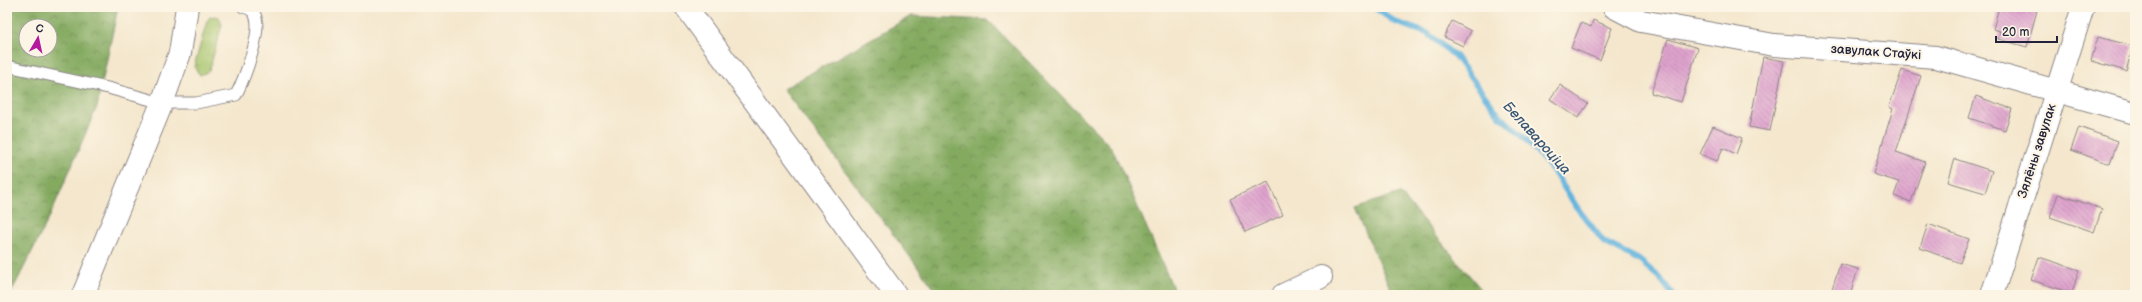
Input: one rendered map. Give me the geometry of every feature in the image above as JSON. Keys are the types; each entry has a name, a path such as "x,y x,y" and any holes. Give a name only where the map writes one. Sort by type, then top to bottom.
{"street":[{"path":"83,295 162,103 180,53 187,7"},
{"path":"686,7 896,295"},
{"name":"завулак Стаўкі","path":"1614,7 1641,21 1774,45 1936,57 2135,113"},
{"name":"Зялёны завулак","path":"1992,295 2083,7"},
{"path":"1283,295 1321,278"}],"lane":[{"path":"7,66 108,88 162,103 196,103 236,95 245,76 258,26 255,14 249,8 243,7"}],"green space":[{"path":"7,7 118,7 97,107 50,216 10,295 7,295"},
{"path":"911,16 988,20 1112,148 1176,295 939,295 783,89"},
{"path":"210,17 219,17 222,25 209,71 200,75 194,67 207,21"},
{"path":"1400,193 1486,295 1393,295 1355,208"}],"building":[{"path":"1999,7 2038,7 2027,47 1998,39 2000,31 1993,29"},
{"path":"1593,20 1612,28 1600,60 1571,48 1581,23 1591,27"},
{"path":"1452,21 1471,31 1463,46 1444,37"},
{"path":"2098,37 2133,46 2126,71 2091,61"},
{"path":"1668,39 1698,48 1681,102 1651,93"},
{"path":"1763,57 1784,61 1770,131 1749,127"},
{"path":"1902,70 1921,76 1896,152 1925,162 1911,202 1894,196 1899,182 1873,174 1893,109 1889,107"},
{"path":"1560,85 1588,104 1578,118 1550,99"},
{"path":"1976,96 2012,109 2005,130 1969,118"},
{"path":"1713,126 1742,138 1736,154 1723,148 1717,161 1700,154"},
{"path":"2079,127 2118,141 2110,164 2071,150"},
{"path":"1955,159 1992,171 1985,193 1948,182"},
{"path":"1268,182 1283,215 1245,232 1230,199"},
{"path":"2058,194 2102,209 2094,232 2050,217"},
{"path":"1928,224 1969,239 1960,263 1920,248"},
{"path":"2039,257 2079,270 2072,293 2031,280"},
{"path":"1840,264 1858,269 1850,295 1830,295"}],"waterway":[{"name":"Белавароціца","path":"1374,7 1395,22 1427,33 1455,56 1499,115 1527,140 1554,172 1578,209 1604,242 1639,260 1660,278 1673,295"}]}
